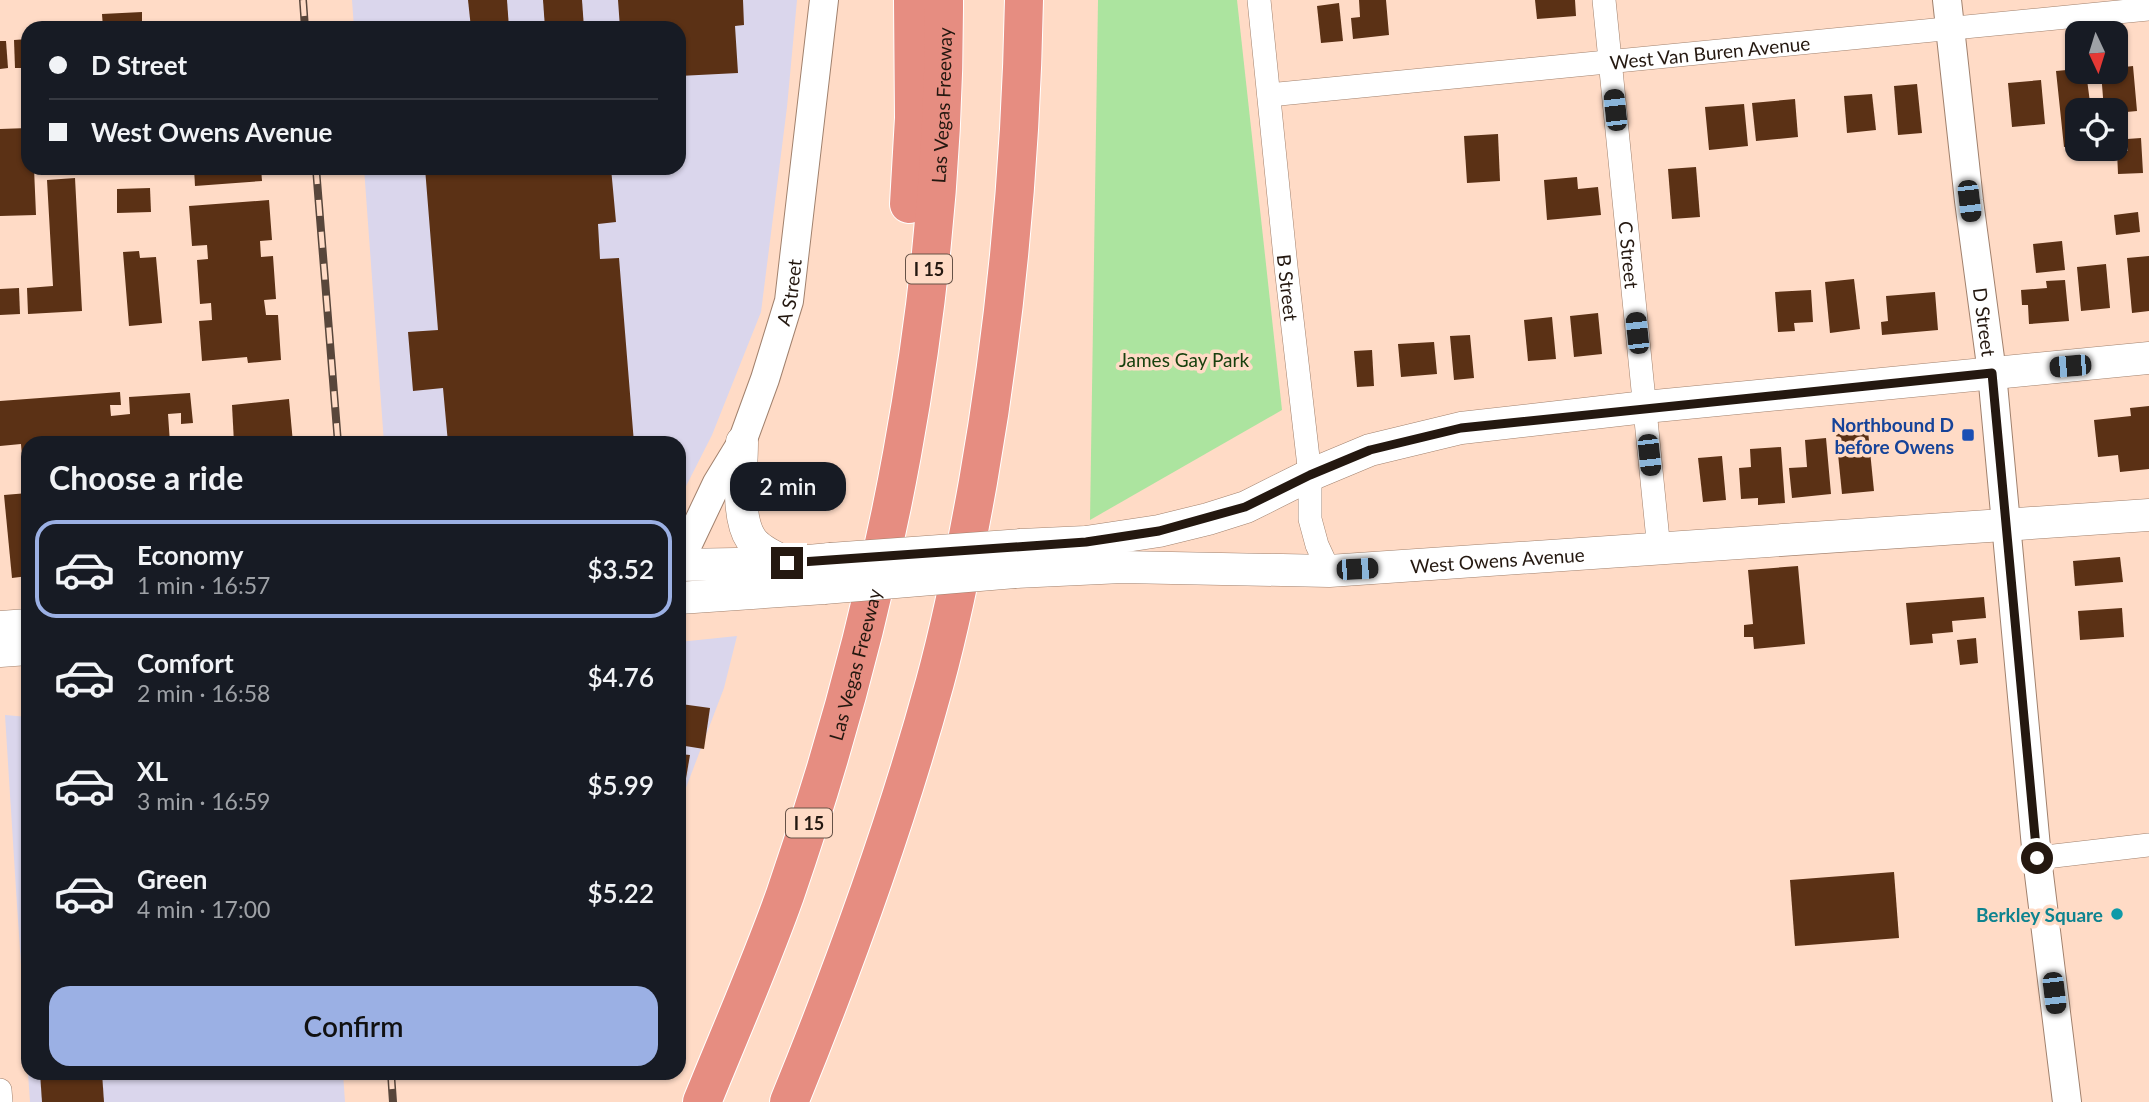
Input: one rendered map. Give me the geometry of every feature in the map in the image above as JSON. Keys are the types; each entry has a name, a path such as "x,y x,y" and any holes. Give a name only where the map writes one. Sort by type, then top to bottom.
{"highway":[{"path":"885,534 895,424 911,168 914,0"},
{"name":"Las Vegas Freeway","path":"702,1102 783,898 812,813 862,639 905,428 929,270 939,153 944,0"},
{"path":"789,1102 860,921 935,682 954,603 988,427 1008,282 1020,124 1024,0"}],"main road":[{"name":"West Owens Avenue","path":"1018,559 1086,542 1159,531 1245,507 1310,475 1370,450 1461,428 1645,407 2149,358"},
{"path":"743,442 743,517 751,539 767,553 787,563"},
{"name":"West Owens Avenue","path":"686,597 827,574 1018,559 1122,567 1329,571 2006,527 2149,515"},
{"name":"West Owens Avenue","path":"686,564 787,563 827,574"},
{"path":"0,627 21,626"},
{"path":"0,651 21,650"}],"street":[{"name":"A Street","path":"686,549 717,483 743,442 789,300 824,0"},
{"name":"B Street","path":"1259,0 1310,475 1310,519 1317,545 1329,571"},
{"name":"C Street","path":"1604,0 1659,550"},
{"name":"West Van Buren Avenue","path":"1269,94 1610,61 1949,13 2149,9"},
{"name":"D Street","path":"1949,13 1969,201 1992,373 2037,858 2067,1102"},
{"path":"2037,858 2149,845"},
{"path":"0,1090 1,1102"}],"shaded area":[{"path":"352,0 797,0 787,107 761,312 712,435 686,486 686,436 383,436 365,175 686,175 686,21 354,21"},
{"path":"737,636 724,688 686,788 686,641"},
{"path":"5,715 21,716 21,965"},
{"path":"28,1080 343,1080 345,1102 30,1102"}],"green space":[{"name":"James Gay Park","path":"1098,0 1237,0 1282,410 1090,520"}],"building":[{"path":"468,0 507,0 508,21 470,21"},
{"path":"543,0 582,0 584,21 544,21"},
{"path":"618,0 743,0 744,25 735,26 738,73 686,76 686,21 620,21"},
{"path":"1359,0 1386,0 1389,35 1353,39 1351,18 1360,17"},
{"path":"1535,0 1575,0 1576,16 1537,19"},
{"path":"1339,3 1343,41 1321,43 1317,6"},
{"path":"142,12 142,21 102,21 102,14"},
{"path":"14,40 21,40 21,68 15,68"},
{"path":"0,41 6,41 8,68 0,69"},
{"path":"2133,66 2137,111 2128,112 2128,98 2103,98 2102,84 2128,84 2128,67"},
{"path":"2065,70 2065,84 2088,84 2089,98 2065,98 2065,147 2064,147 2056,71"},
{"path":"2041,80 2045,124 2012,127 2008,83"},
{"path":"1917,84 1922,133 1898,135 1894,86"},
{"path":"1872,94 1876,130 1847,133 1844,96"},
{"path":"1795,99 1798,137 1756,141 1752,103"},
{"path":"1744,104 1748,146 1709,150 1705,107"},
{"path":"21,128 21,175 34,175 36,215 0,216 0,129"},
{"path":"1498,134 1500,181 1467,183 1464,136"},
{"path":"2141,138 2143,173 2118,174 2117,161 2128,161 2128,139"},
{"path":"1696,167 1700,217 1672,219 1668,169"},
{"path":"194,175 262,175 262,181 195,186"},
{"path":"426,175 612,175 616,222 598,224 600,259 619,258 633,436 447,436 443,388 413,391 408,332 438,330"},
{"path":"1577,177 1578,189 1598,187 1601,215 1547,220 1544,180"},
{"path":"75,178 82,311 28,314 27,288 53,286 47,180"},
{"path":"150,188 151,212 117,213 117,189"},
{"path":"269,200 272,240 260,241 261,257 273,256 276,299 264,300 266,315 278,315 281,360 248,363 247,357 202,361 199,321 212,320 211,303 200,304 197,260 208,259 207,245 192,246 189,206"},
{"path":"2138,212 2140,232 2116,235 2114,215"},
{"path":"2062,241 2065,270 2036,273 2033,244"},
{"path":"139,251 140,258 156,257 162,323 129,326 123,252"},
{"path":"2149,256 2149,311 2132,313 2127,258"},
{"path":"2106,264 2110,308 2081,311 2077,267"},
{"path":"1854,279 1860,329 1830,333 1825,282"},
{"path":"2065,280 2069,321 2029,324 2028,305 2022,305 2021,290 2047,288 2046,281"},
{"path":"19,288 20,314 0,315 0,289"},
{"path":"1811,290 1813,322 1794,323 1795,331 1778,332 1775,292"},
{"path":"1935,292 1938,330 1882,335 1881,322 1888,321 1886,296"},
{"path":"1598,313 1602,354 1574,357 1570,316"},
{"path":"1552,317 1556,359 1528,361 1524,320"},
{"path":"1470,335 1474,378 1454,380 1450,336"},
{"path":"1434,342 1437,374 1401,377 1398,344"},
{"path":"1372,350 1374,386 1357,387 1354,351"},
{"path":"120,392 121,405 110,405 111,416 130,414 129,397 190,393 193,423 181,424 181,413 168,414 170,436 21,436 21,444 0,446 0,401"},
{"path":"289,399 292,436 234,436 232,405"},
{"path":"2149,406 2149,469 2120,472 2118,455 2098,457 2094,420 2131,416 2130,408"},
{"path":"1868,431 1874,491 1842,494 1836,434"},
{"path":"1826,438 1831,494 1792,498 1789,468 1807,467 1805,440"},
{"path":"1781,447 1785,503 1758,505 1758,498 1741,499 1739,468 1751,467 1750,449"},
{"path":"1722,456 1726,500 1703,502 1698,458"},
{"path":"21,494 21,577 12,578 4,495"},
{"path":"2120,557 2123,582 2075,586 2073,561"},
{"path":"1798,566 1805,644 1754,649 1753,637 1744,637 1744,625 1753,624 1748,570"},
{"path":"1984,597 1986,618 1952,621 1953,632 1932,634 1933,643 1910,645 1906,603"},
{"path":"2122,608 2124,637 2080,640 2078,611"},
{"path":"1976,638 1978,663 1960,665 1957,640"},
{"path":"686,705 710,708 704,749 686,746"},
{"path":"686,755 690,755 686,778"},
{"path":"1894,872 1899,938 1795,946 1790,880"},
{"path":"40,1080 102,1080 104,1102 42,1102"}],"railway":[{"path":"303,0 304,21"},
{"path":"317,175 337,436"},
{"path":"391,1080 393,1102"}],"place":[{"name":"Northbound D before Owens","path":"1968,435"},
{"name":"Berkley Square","path":"2117,914"}],"route":[{"path":"787,563 1086,542 1159,531 1245,507 1310,475 1370,450 1461,428 1992,373 2037,858"}]}
